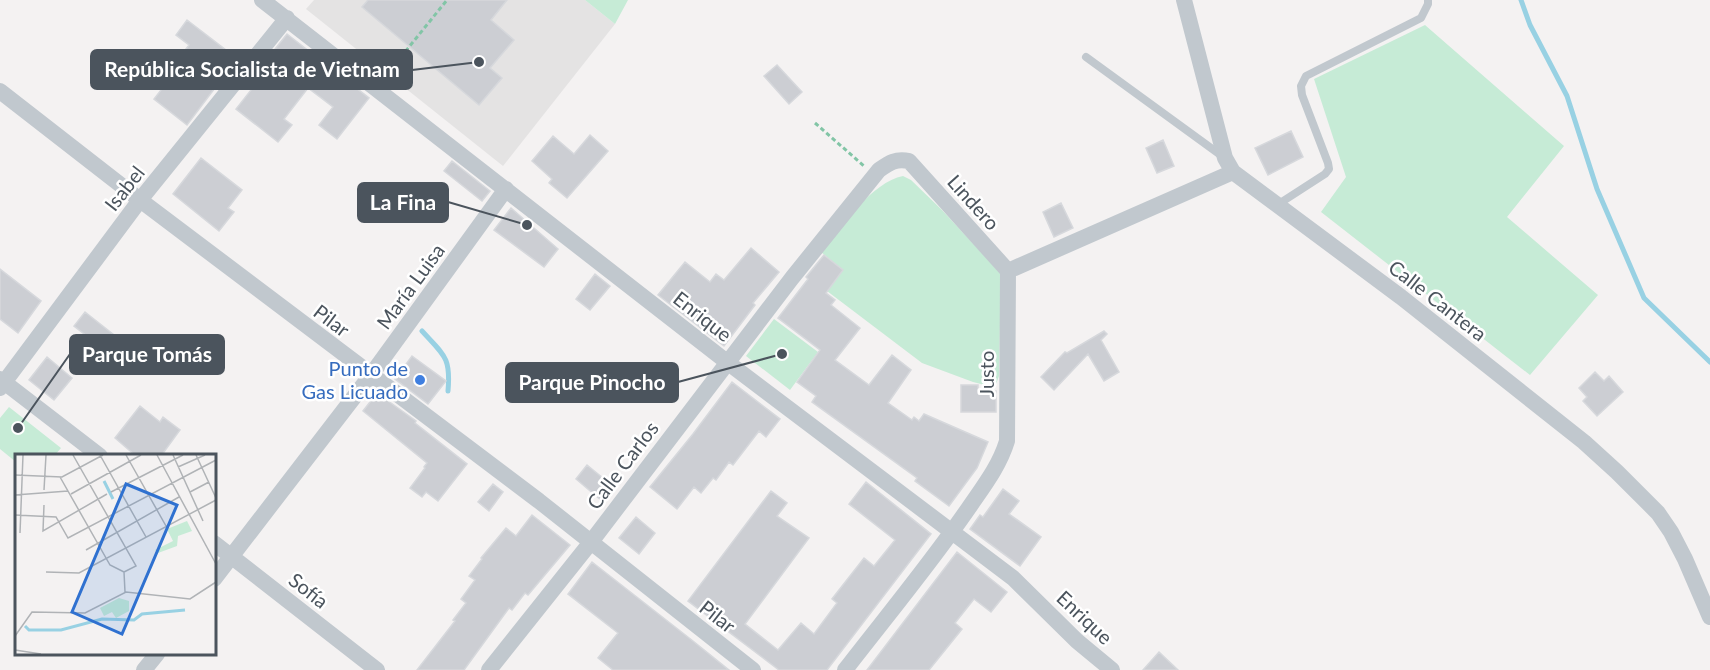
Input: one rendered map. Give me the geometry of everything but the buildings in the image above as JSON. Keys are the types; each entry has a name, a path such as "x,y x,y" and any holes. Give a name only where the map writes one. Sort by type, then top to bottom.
{"street":[{"name":"Enrique","path":"262,0 727,362 1014,578 1077,641 1112,670"},
{"path":"1008,271 1229,165 1184,0"},
{"name":"Isabel","path":"1,383 140,200 287,18"},
{"name":"Pilar","path":"0,91 591,542 753,670"},
{"name":"Calle Carlos","path":"489,670 591,542 727,362 874,175 893,161 901,159 909,161"},
{"name":"Lindero","path":"909,161 1008,271"},
{"name":"Calle Cantera","path":"1229,165 1276,205 1401,297 1584,442 1617,472 1658,513 1671,532 1710,617"},
{"name":"María Luisa","path":"216,576 371,375 506,189"},
{"name":"Justo","path":"845,670 952,532 1003,455 1007,441 1008,271"},
{"path":"1,383 97,454"},
{"name":"Sofía","path":"216,544 377,670"},
{"path":"144,670 156,655"}],"lane":[{"path":"1276,205 1325,174 1329,169 1302,95 1301,86 1306,76 1420,18 1428,0"},
{"path":"1086,57 1229,165"},
{"path":"375,87 389,71"}],"path":[{"path":"389,71 447,0"},
{"path":"815,123 874,175"}],"shaded area":[{"path":"314,0 585,0 615,24 503,166 306,9"}],"green space":[{"path":"585,0 628,0 615,24"},
{"path":"1425,25 1564,146 1507,217 1598,295 1530,375 1321,212 1346,177 1314,79"},
{"path":"903,176 911,180 942,210 1001,274 999,376 996,384 985,385 973,382 922,363 827,291 843,270 821,252 869,196 891,180"},
{"path":"774,319 818,352 790,390 746,356"},
{"path":"9,407 61,448 56,454 15,454 15,461 0,449 0,418"}],"waterway":[{"path":"1521,0 1530,25 1567,96 1597,189 1644,298 1710,362"},
{"path":"422,331 447,363 448,391"}],"place":[{"name":"República Socialista de Vietnam","path":"479,62"},
{"name":"La Fina","path":"527,225"},
{"name":"Parque Pinocho","path":"782,354"},
{"name":"Punto de Gas Licuado","path":"420,380"},
{"name":"Parque Tomás","path":"18,428"}]}
